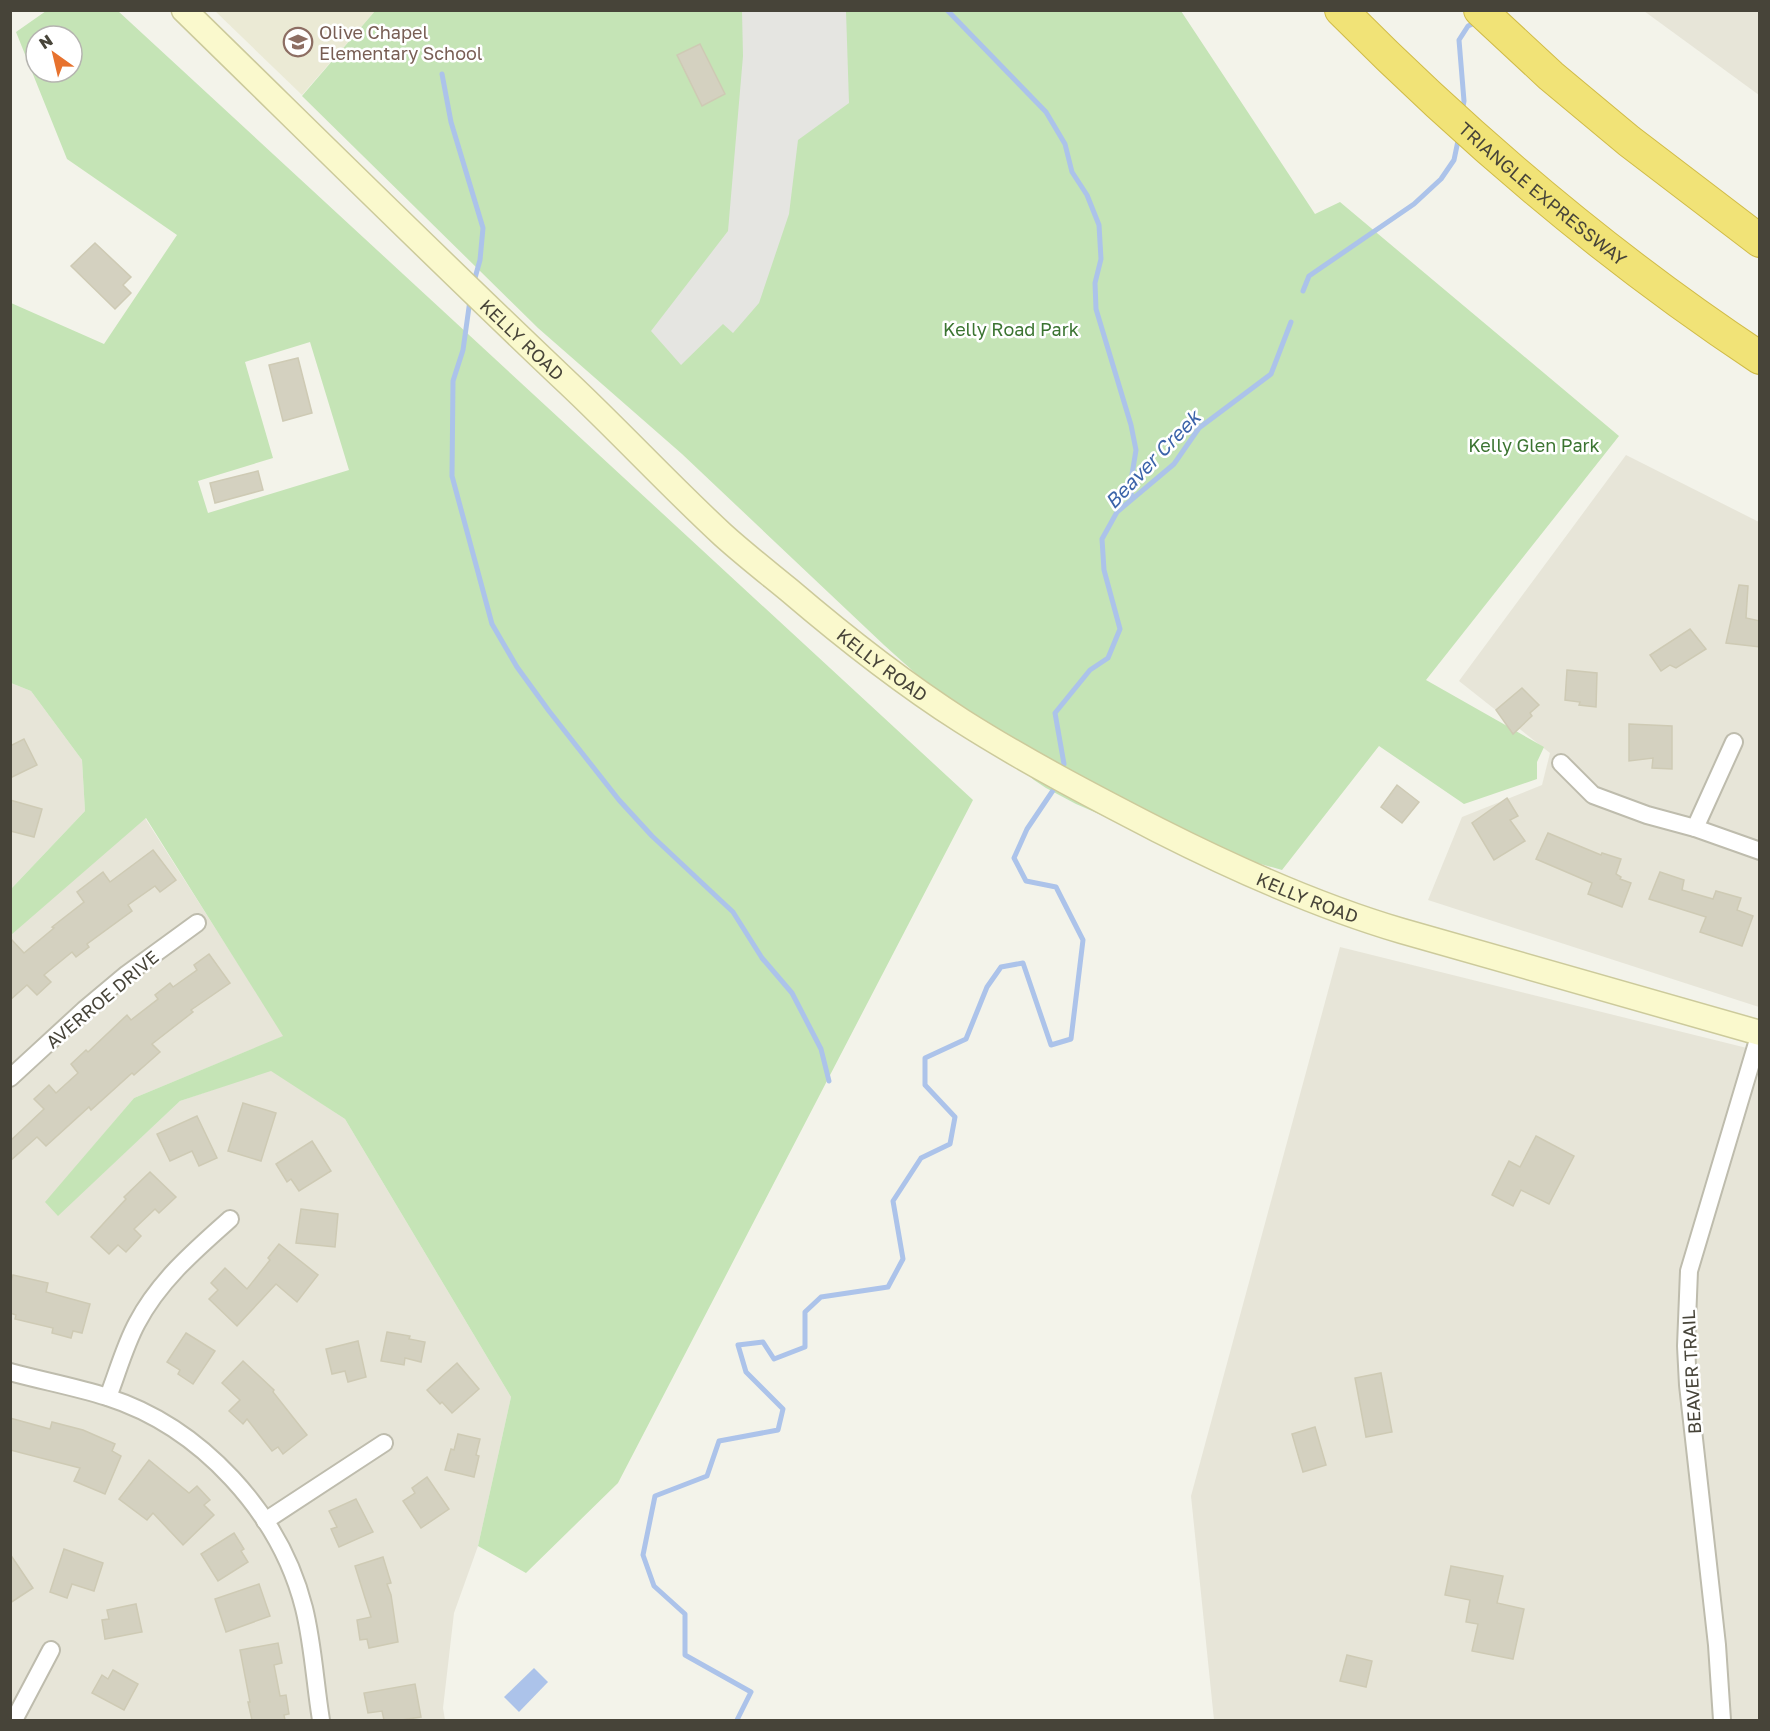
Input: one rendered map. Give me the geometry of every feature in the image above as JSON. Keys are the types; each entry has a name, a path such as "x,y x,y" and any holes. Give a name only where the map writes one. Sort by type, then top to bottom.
{"highway":[{"name":"TRIANGLE EXPRESSWAY","path":"1341,10 1510,168 1641,274 1760,358"},
{"path":"1480,10 1551,76 1629,141 1760,241"}],"street":[{"name":"KELLY ROAD","path":"184,10 724,536 904,682 962,721 1064,781 1246,873 1321,904 1360,918 1759,1033"},
{"path":"1695,828 1734,742"},
{"path":"1562,763 1593,795 1760,851"},
{"name":"AVERROE DRIVE","path":"10,1078 118,981 197,923"},
{"name":"BEAVER TRAIL","path":"1722,1720 1717,1645 1688,1385 1686,1346 1689,1271 1759,1033"},
{"path":"108,1397 136,1324 152,1300 185,1260 230,1219"},
{"path":"10,1372 108,1397 140,1410 189,1440 227,1474 265,1521 278,1541 293,1575 304,1608 321,1720"},
{"path":"265,1521 384,1443"},
{"path":"14,1720 51,1650"}],"shaded area":[{"name":"Olive Chapel Elementary School","path":"215,11 375,11 302,95"},
{"path":"742,11 846,11 849,103 798,140 789,214 759,303 733,333 723,324 681,365 651,331 728,231 743,56"},
{"path":"1644,11 1759,11 1759,95"},
{"path":"1626,455 1759,522 1759,1007 1428,900 1462,817 1542,785 1550,753 1459,681"},
{"path":"11,683 31,691 82,760 85,811 11,889"},
{"path":"145,818 284,1036 134,1098 46,1202 58,1215 180,1101 271,1070 345,1119 511,1397 478,1546 454,1613 443,1708 445,1720 11,1720 10,935"},
{"path":"1340,947 1759,1051 1759,1720 1214,1720 1191,1496"}],"green space":[{"path":"46,11 118,11 973,800 618,1483 526,1573 478,1546 511,1397 345,1119 271,1071 180,1101 58,1216 45,1202 134,1098 283,1036 146,818 11,935 11,889 85,811 82,760 31,691 11,683 11,303 104,344 177,235 67,159 37,84 84,84 84,24 27,24","holes":["310,342 349,470 208,513 198,481 273,458 245,362"]},
{"name":"Kelly Road Park","path":"375,11 1181,11 1315,214 1340,202 1619,436 1426,680 1544,747 1537,762 1537,779 1464,804 1379,746 1282,870 1122,824 1046,788 1034,780 884,645 682,454 538,328 302,96"},
{"path":"24,26 24,52 16,32"}],"water":[{"path":"534,1668 548,1682 519,1712 504,1697"}],"building":[{"path":"700,44 725,94 702,106 677,55"},
{"path":"95,243 131,277 123,285 131,293 115,309 71,266"},
{"path":"298,358 312,413 283,421 269,365"},
{"path":"258,471 263,490 215,503 210,483"},
{"path":"1739,585 1748,586 1746,618 1760,621 1760,647 1726,643"},
{"path":"1690,629 1706,649 1676,668 1670,665 1661,671 1650,655"},
{"path":"1567,670 1597,673 1596,707 1565,700"},
{"path":"1522,688 1539,705 1530,713 1532,716 1513,734 1496,710"},
{"path":"1629,724 1672,726 1672,769 1652,768 1653,758 1629,761"},
{"path":"24,739 37,765 10,778 10,746"},
{"path":"1397,785 1419,802 1402,823 1381,807"},
{"path":"1507,798 1518,816 1510,820 1525,841 1494,860 1472,823"},
{"path":"10,800 42,809 34,837 10,831"},
{"path":"1548,833 1601,855 1602,853 1621,859 1616,874 1621,877 1620,879 1631,883 1622,907 1588,894 1592,883 1536,859"},
{"path":"153,850 176,880 160,892 155,886 128,905 132,911 87,944 89,947 76,957 72,952 44,975 51,982 37,995 27,985 10,1000 10,938 24,953 84,902 77,892 103,872 110,882"},
{"path":"1660,872 1684,880 1682,890 1713,899 1716,891 1741,898 1737,910 1753,916 1742,946 1700,932 1706,917 1649,899"},
{"path":"209,954 230,983 191,1010 193,1012 152,1044 160,1052 134,1075 132,1073 91,1110 89,1107 46,1146 37,1137 10,1161 10,1141 44,1109 34,1099 49,1085 56,1093 78,1073 71,1064 86,1050 88,1052 127,1015 131,1020 158,999 155,995 170,983 173,987 197,970 194,965"},
{"path":"243,1103 276,1113 261,1161 228,1151"},
{"path":"197,1116 217,1158 199,1166 192,1151 170,1161 157,1134"},
{"path":"1536,1136 1574,1156 1549,1204 1521,1190 1513,1206 1492,1195 1509,1161 1520,1167"},
{"path":"312,1141 331,1171 299,1191 291,1179 287,1182 276,1164"},
{"path":"150,1172 176,1197 159,1213 155,1209 134,1229 141,1236 126,1252 118,1245 109,1254 91,1237 126,1199 124,1197"},
{"path":"301,1209 338,1214 335,1247 296,1243"},
{"path":"279,1244 318,1275 297,1302 276,1284 237,1326 209,1299 218,1290 211,1283 225,1268 247,1289 270,1260 268,1258"},
{"path":"13,1275 48,1283 46,1292 90,1304 82,1333 73,1331 71,1338 52,1333 53,1328 15,1319 16,1315 10,1313 10,1284"},
{"path":"387,1332 410,1336 409,1339 425,1342 421,1362 405,1358 404,1365 381,1361"},
{"path":"186,1333 215,1351 193,1384 178,1374 180,1370 167,1362"},
{"path":"358,1341 366,1377 348,1382 345,1371 332,1374 326,1349"},
{"path":"243,1361 274,1390 273,1392 307,1435 283,1454 278,1447 272,1451 247,1419 243,1424 229,1411 240,1400 222,1383"},
{"path":"457,1363 479,1389 452,1413 427,1390"},
{"path":"1381,1373 1392,1432 1366,1437 1355,1378"},
{"path":"10,1418 50,1429 52,1422 83,1430 115,1444 112,1451 121,1456 105,1494 74,1481 80,1468 10,1450"},
{"path":"1315,1427 1326,1465 1303,1472 1292,1434"},
{"path":"458,1434 480,1439 474,1477 445,1470"},
{"path":"149,1460 189,1493 197,1486 210,1500 204,1505 214,1515 183,1545 153,1513 147,1520 119,1499"},
{"path":"427,1477 449,1509 421,1528 403,1501 415,1493 412,1488"},
{"path":"356,1499 373,1532 339,1547 331,1529 337,1527 329,1511"},
{"path":"234,1533 244,1549 241,1551 248,1562 218,1581 201,1554"},
{"path":"64,1549 103,1563 94,1591 72,1584 67,1598 50,1592"},
{"path":"10,1554 33,1588 10,1603"},
{"path":"383,1557 391,1583 387,1584 391,1595 398,1642 369,1648 367,1639 360,1640 357,1620 371,1617 355,1566"},
{"path":"1451,1566 1503,1576 1497,1603 1524,1609 1513,1659 1472,1651 1478,1624 1466,1622 1470,1600 1445,1595"},
{"path":"259,1584 270,1616 226,1632 215,1599"},
{"path":"136,1604 142,1632 105,1639 102,1620 109,1619 107,1610"},
{"path":"278,1643 282,1663 274,1665 280,1696 286,1695 289,1714 284,1715 285,1720 252,1720 240,1650"},
{"path":"1347,1655 1372,1661 1366,1687 1340,1681"},
{"path":"113,1670 138,1684 124,1710 92,1693 102,1675 108,1679"},
{"path":"415,1684 421,1717 384,1720 382,1711 368,1713 364,1693"}],"waterway":[{"path":"947,10 1046,112 1065,144 1072,172 1087,195 1099,225 1101,259 1095,283 1096,309 1131,425 1136,450 1130,487 1132,498"},
{"name":"Beaver Creek","path":"1462,112 1464,101 1459,40 1468,26 1477,22"},
{"path":"442,74 451,122 483,228 480,260 473,285"},
{"name":"Beaver Creek","path":"1303,291 1309,276 1414,204 1441,179 1454,160 1459,136"},
{"path":"470,300 463,350 453,381 452,476 492,624 517,667 619,800 652,836 733,912 762,958 792,993 821,1049 829,1081"},
{"name":"Beaver Creek","path":"1064,764 1055,713 1090,670 1108,658 1120,629 1104,570 1102,539 1117,512 1174,464 1199,428 1271,374 1291,322"},
{"name":"Beaver Creek","path":"737,1720 751,1692 685,1655 685,1614 654,1586 643,1555 655,1496 707,1476 719,1441 778,1430 783,1409 746,1372 738,1345 763,1342 774,1359 805,1347 805,1312 821,1297 888,1287 903,1259 893,1201 921,1158 950,1144 955,1117 925,1085 925,1058 966,1039 987,987 1001,967 1023,963 1051,1045 1071,1039 1083,940 1056,887 1026,881 1014,858 1027,829 1058,783"}],"place":[{"name":"Olive Chapel Elementary School","path":"298,42"}],"park label":[{"name":"Kelly Glen Park","path":"1534,445"}]}
